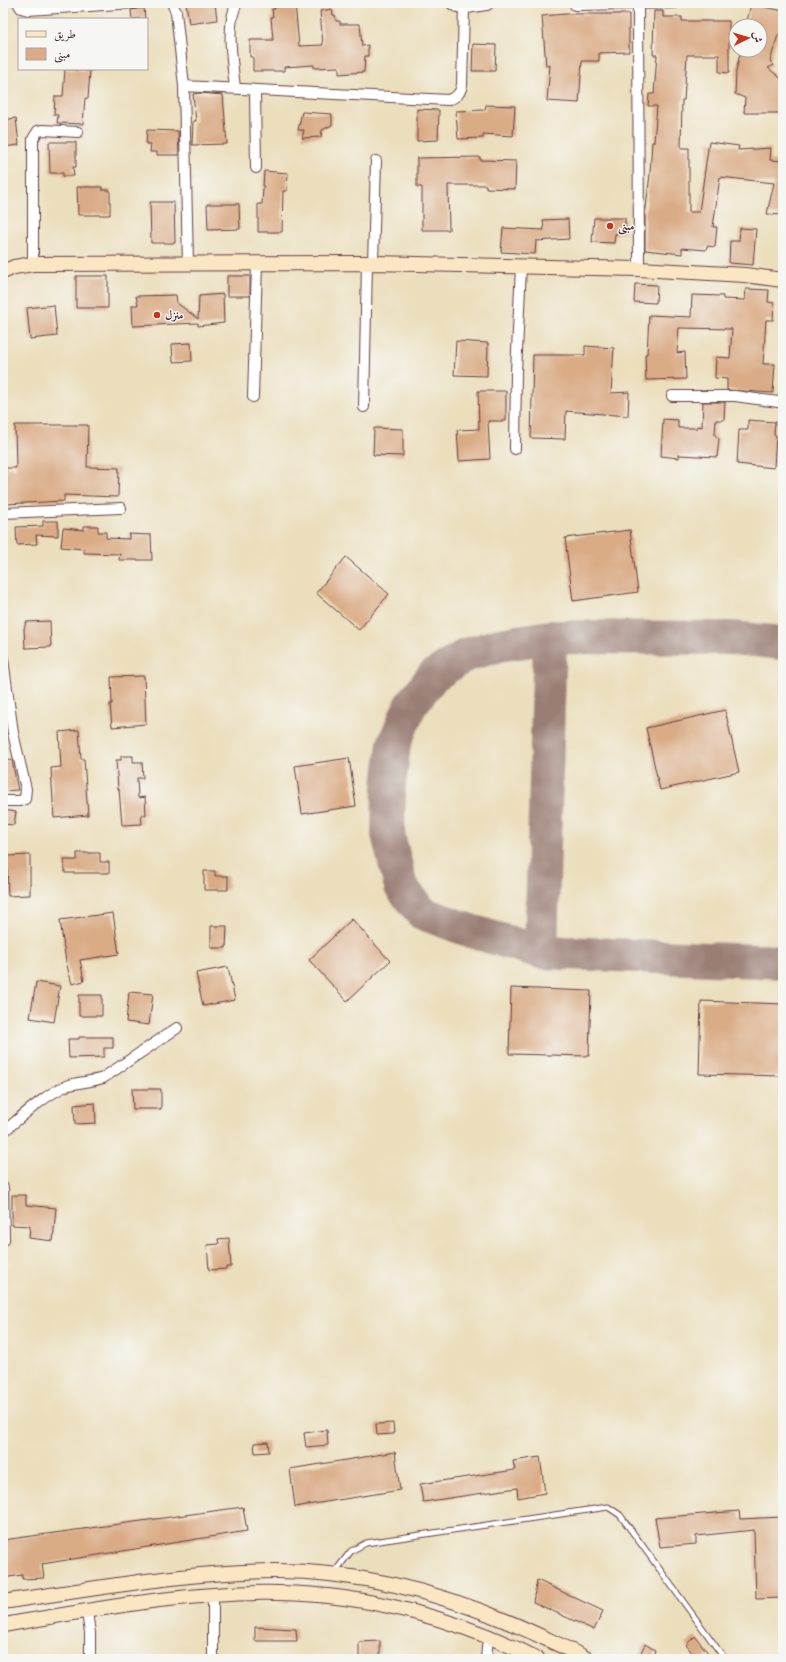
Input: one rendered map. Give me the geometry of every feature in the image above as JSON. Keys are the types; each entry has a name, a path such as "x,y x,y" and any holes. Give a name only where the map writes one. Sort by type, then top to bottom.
{"main road":[{"path":"3,272 33,264 370,263 639,269 745,275 783,280"},
{"path":"3,1602 143,1581 217,1574 277,1571 332,1575 368,1579 394,1584 442,1598 505,1620 587,1659"},
{"path":"3,1626 143,1602 212,1596 278,1593 308,1594 386,1605 433,1618 488,1637 538,1659"}],"street":[{"path":"18,3 21,8 28,10 134,3"},
{"path":"172,3 176,12 184,86 188,264"},
{"path":"235,89 231,26 234,10 238,3"},
{"path":"451,3 456,7 464,8 488,5 489,3"},
{"path":"575,5 675,3"},
{"path":"638,4 639,269"},
{"path":"184,86 448,100 456,97 460,92 462,85 464,8"},
{"path":"255,90 256,168"},
{"path":"33,264 33,139 38,131 43,130 78,132"},
{"path":"364,407 376,161"},
{"path":"253,397 257,264"},
{"path":"515,448 516,372 521,267"},
{"path":"672,396 713,395 735,396 778,402 783,401"},
{"path":"3,513 121,508"},
{"path":"3,659 12,732 26,789 25,799 19,801 3,801"},
{"path":"3,1132 57,1091 76,1083 94,1081 103,1078 177,1028"},
{"path":"3,1187 4,1240"},
{"path":"212,1596 213,1659"},
{"path":"87,1612 90,1633 90,1659"},
{"path":"486,1659 488,1637"}],"lane":[{"path":"332,1575 351,1551 366,1543 608,1507 620,1515 725,1659"}],"building":[{"path":"186,3 215,3 217,20 189,24"},
{"path":"277,3 295,3 299,46 323,45 320,11 332,9 336,21 340,21 340,24 360,24 362,46 368,45 368,56 365,56 364,72 339,74 339,67 314,68 314,65 284,67 284,71 253,71 253,57 250,57 250,40 273,40 271,17 273,17 272,9 275,9 275,5 278,5"},
{"path":"751,4 783,11 782,36 778,35 770,61 774,65 768,68 783,80 783,113 744,113 745,98 735,94 736,71 739,58 768,58 768,18 748,18"},
{"path":"144,8 145,18 132,18 131,10"},
{"path":"654,11 663,11 663,17 682,17 682,21 728,21 729,73 719,72 719,55 687,55 684,100 682,100 681,148 689,148 689,212 699,212 709,142 739,146 738,150 771,148 770,160 783,161 783,215 767,214 774,183 720,177 713,227 717,227 715,247 707,246 706,250 682,248 682,254 645,250 645,216 657,106 648,106 649,94 654,94 657,55 653,55"},
{"path":"566,14 629,14 629,52 599,53 599,61 582,61 579,103 547,101 550,65 546,66 542,16"},
{"path":"473,44 496,45 495,71 472,71"},
{"path":"65,70 90,71 88,99 85,98 83,124 57,123 58,115 54,115 55,96 63,96"},
{"path":"200,93 223,95 227,144 192,145 193,121 196,121 193,94"},
{"path":"486,105 515,106 513,136 483,134 483,138 458,139 456,111 485,110"},
{"path":"417,109 439,110 438,140 417,141"},
{"path":"302,112 332,114 332,125 322,130 321,137 302,138 304,130 298,130"},
{"path":"16,118 19,145 3,147 3,120"},
{"path":"147,130 178,131 179,155 157,155 157,152 150,152 151,144 146,144"},
{"path":"49,142 76,142 76,167 73,167 74,176 63,176 63,173 50,173"},
{"path":"480,157 480,160 516,161 515,189 486,188 486,185 448,185 449,230 422,230 422,187 417,187 417,158"},
{"path":"264,171 288,173 287,191 283,191 282,232 258,232 258,204 262,204"},
{"path":"77,187 102,187 102,190 110,190 110,215 78,215"},
{"path":"150,202 174,202 175,243 151,243"},
{"path":"207,204 239,204 240,229 208,230"},
{"name":"مبنى","path":"594,218 625,218 625,233 615,234 614,243 592,242"},
{"path":"568,219 569,239 536,241 535,254 501,252 503,228 544,230 543,220"},
{"path":"740,228 756,229 753,265 729,263 730,241 739,241"},
{"path":"76,276 108,276 108,308 76,308"},
{"path":"227,276 250,276 250,296 227,296"},
{"path":"635,284 657,285 656,303 634,302"},
{"path":"746,289 769,290 768,302 774,303 773,320 766,320 763,364 775,364 773,393 727,390 727,379 715,378 716,357 730,358 732,329 679,328 677,353 685,352 686,379 646,380 645,354 647,354 649,315 691,317 692,295 723,296 723,299 745,300"},
{"path":"223,294 224,323 198,326 198,323 133,326 132,305 138,305 136,296 176,295 177,303 198,319 199,296"},
{"path":"54,305 57,336 30,339 27,308"},
{"path":"456,341 488,343 487,376 454,375"},
{"path":"191,343 192,361 173,362 172,344"},
{"path":"585,346 614,348 611,393 629,392 628,416 566,411 565,439 531,438 533,355 585,355"},
{"path":"478,391 506,391 506,421 488,421 490,459 459,461 457,430 479,429"},
{"path":"703,402 725,402 724,420 716,420 715,435 719,439 717,457 679,455 679,458 661,456 663,419 678,420 678,428 697,428 697,426 702,427"},
{"path":"748,420 775,422 774,435 776,435 774,468 737,464 739,430 748,430"},
{"path":"15,425 88,425 87,467 119,468 118,497 64,495 64,501 6,504 6,468 16,468"},
{"path":"374,428 403,429 403,456 373,455"},
{"path":"43,521 58,521 58,536 36,535 37,544 17,545 16,527 43,526"},
{"path":"84,526 98,526 98,532 106,532 106,538 129,539 129,534 151,535 152,560 119,560 120,554 84,553 84,549 61,547 63,528 84,530"},
{"path":"630,530 638,592 573,601 565,538"},
{"path":"346,557 389,594 359,630 316,593"},
{"path":"50,621 51,647 25,648 24,629 26,622"},
{"path":"144,676 146,724 112,727 110,704 112,704 111,677"},
{"path":"725,710 739,772 660,790 646,728"},
{"path":"79,730 81,759 84,759 88,815 54,818 51,768 61,767 59,732"},
{"path":"121,756 133,756 133,762 142,762 143,778 137,778 138,798 145,797 146,815 141,815 142,824 122,825 116,760 121,760"},
{"path":"349,758 356,806 302,814 295,766"},
{"path":"12,760 18,790 3,791 3,761"},
{"path":"3,810 16,812 14,825 3,824"},
{"path":"77,853 100,853 100,862 109,862 109,873 65,873 64,860 77,860"},
{"path":"30,855 30,895 8,896 7,856"},
{"path":"204,871 215,871 215,876 228,876 228,890 204,890"},
{"path":"113,913 119,954 80,960 84,981 72,984 66,962 60,920"},
{"path":"352,919 390,961 347,1001 309,960"},
{"path":"211,926 227,926 226,948 211,948"},
{"path":"228,967 235,1000 203,1006 196,973"},
{"path":"36,982 60,986 54,1022 30,1018"},
{"path":"511,988 591,991 589,1056 509,1054"},
{"path":"129,992 153,994 149,1025 126,1022"},
{"path":"79,995 102,995 102,1016 79,1016"},
{"path":"701,1001 783,1004 783,1076 699,1074"},
{"path":"79,1037 113,1037 113,1048 104,1048 104,1057 69,1058 68,1039 79,1039"},
{"path":"132,1089 161,1089 161,1109 133,1109"},
{"path":"95,1103 96,1123 75,1124 74,1105"},
{"path":"12,1195 26,1195 26,1205 56,1208 53,1241 29,1238 30,1226 12,1225"},
{"path":"229,1238 231,1267 226,1267 226,1269 209,1270 207,1245 219,1244 218,1239"},
{"path":"393,1423 394,1434 377,1435 376,1424"},
{"path":"327,1430 328,1445 306,1447 304,1433"},
{"path":"268,1442 269,1452 255,1453 254,1443"},
{"path":"395,1452 400,1490 295,1507 290,1469"},
{"path":"540,1457 545,1493 518,1498 517,1488 423,1502 420,1484 515,1470 513,1461"},
{"path":"243,1507 247,1531 42,1564 44,1578 22,1579 22,1575 3,1578 3,1540"},
{"path":"739,1511 740,1519 783,1517 783,1598 756,1599 754,1530 696,1536 696,1544 660,1547 655,1518"},
{"path":"537,1580 603,1611 594,1630 533,1602"},
{"path":"255,1627 296,1629 297,1641 255,1641"},
{"path":"695,1636 709,1654 703,1659 697,1659 686,1645"},
{"path":"380,1641 380,1658 359,1658 359,1642"},
{"path":"645,1644 655,1650 652,1659 638,1659"}],"taxiway":[{"path":"783,643 732,638 550,637 499,645 466,655 433,676 410,706 394,744 389,786 388,834 401,887 422,913 471,931 541,952 783,962"},
{"path":"541,952 550,637"}],"place":[{"name":"مبنى","path":"610,226"},
{"name":"منزل","path":"157,315"}]}
